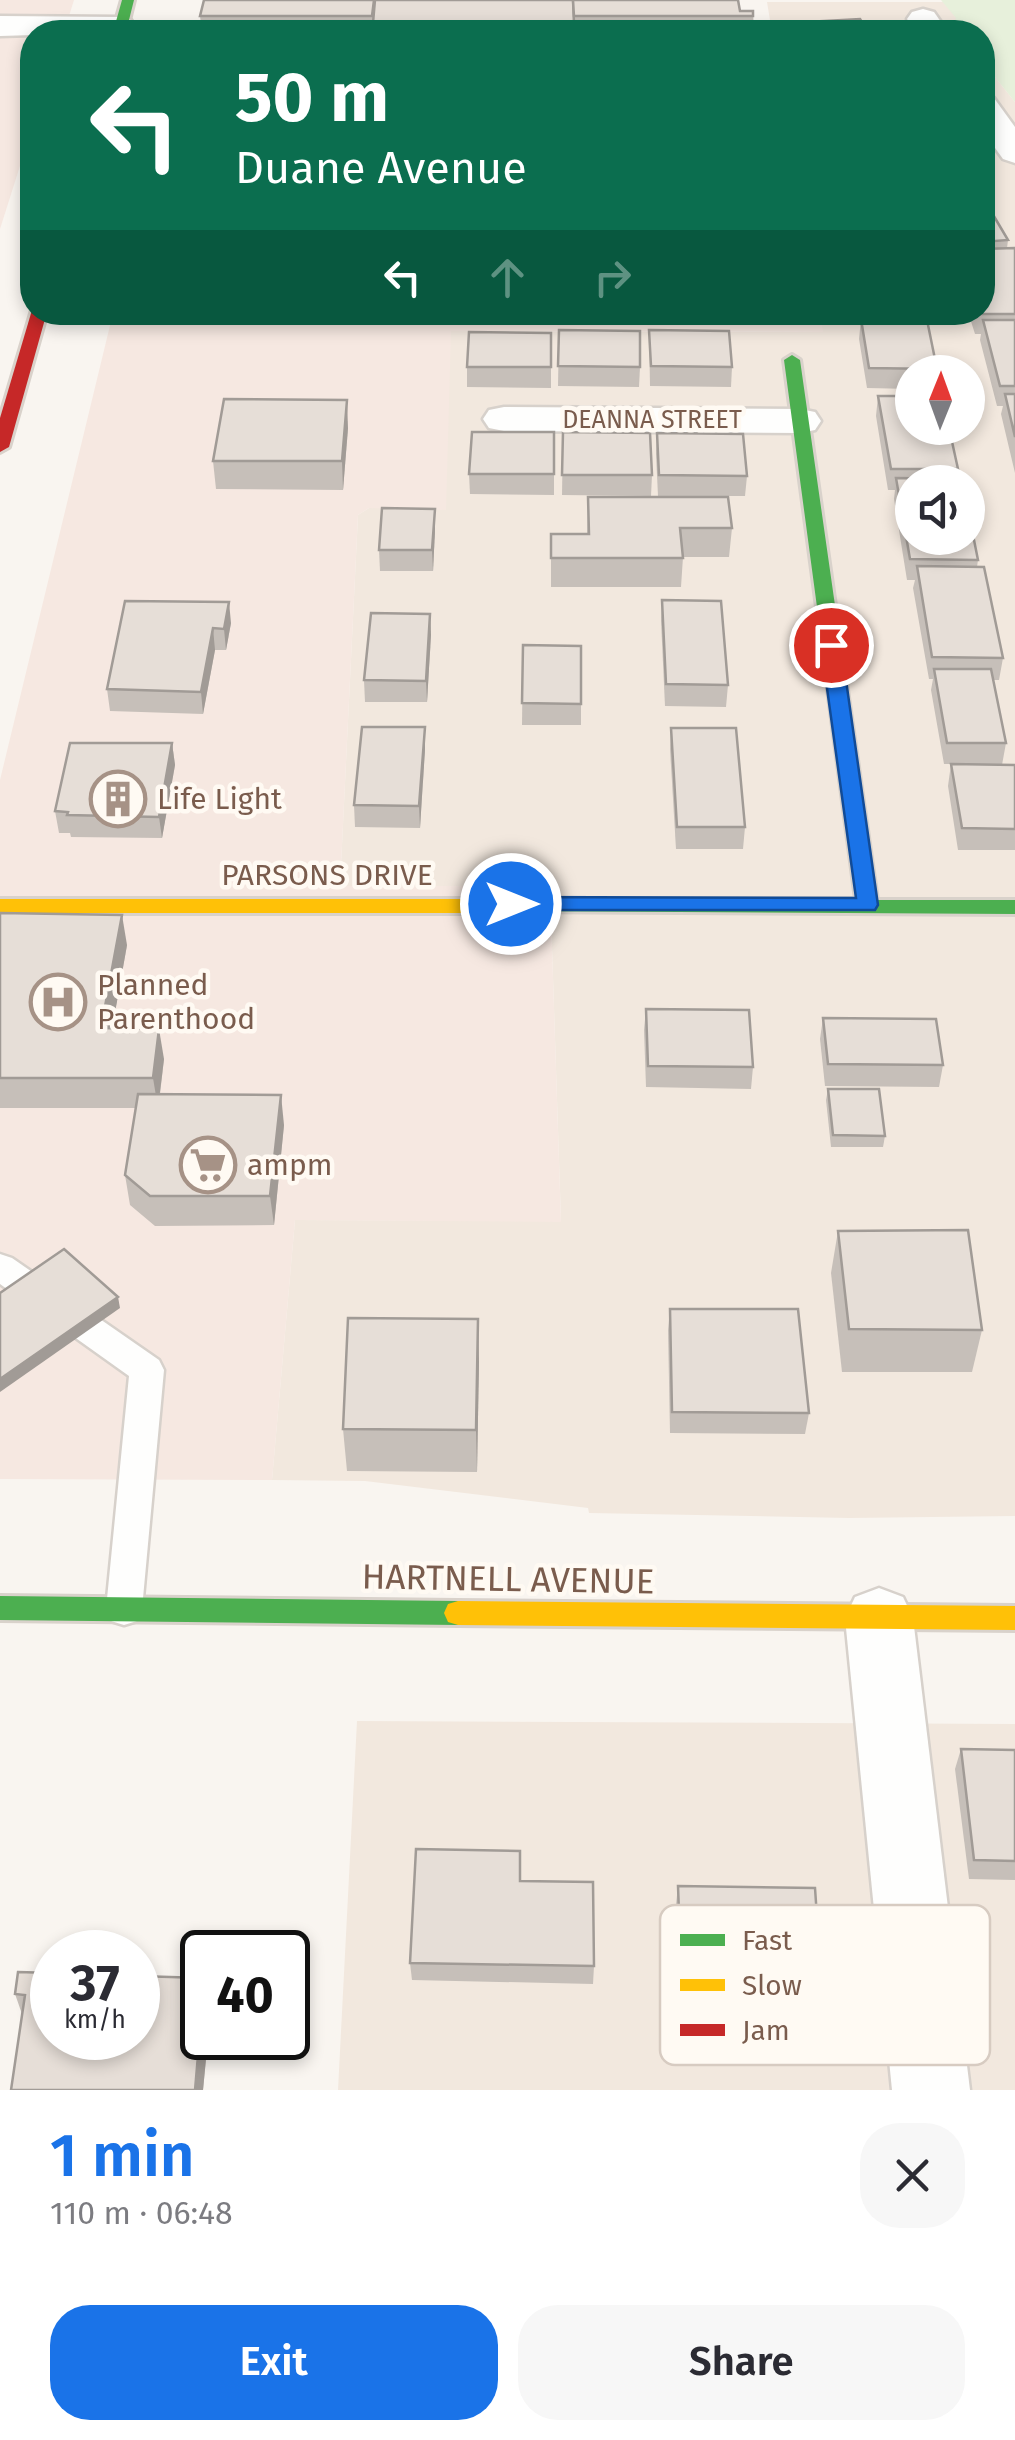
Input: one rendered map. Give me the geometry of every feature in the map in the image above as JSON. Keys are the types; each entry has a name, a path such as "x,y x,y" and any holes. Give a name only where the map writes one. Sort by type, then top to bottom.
{"street":[{"path":"995,124 1015,152"},
{"path":"0,447 34,325"},
{"path":"792,360 867,905"},
{"name":"DEANNA STREET","path":"504,419 800,421"},
{"name":"PARSONS DRIVE","path":"0,906 1015,907"},
{"name":"HARTNELL AVENUE","path":"0,1608 1015,1618"},
{"path":"879,1618 911,1905"},
{"path":"928,2065 931,2090"}],"lane":[{"path":"0,1267 147,1370 124,1609"}],"shaded area":[{"path":"0,0 74,0 68,20 20,20 20,166 0,229"},
{"path":"767,2 943,2 957,18 956,20 770,20"},
{"path":"995,77 1015,102 1015,1516 849,1518 589,1513 588,1508 365,1481 272,1480 295,1220 561,1221 550,886 340,886 358,515 369,508 451,331 822,332 821,325 995,325"},
{"path":"110,325 822,325 823,332 451,331 446,510 369,508 358,515 340,886 550,886 561,1222 295,1220 272,1480 0,1479 0,780"},
{"path":"357,1721 1015,1724 1015,2090 338,2090"}],"green space":[{"path":"941,0 1015,0 1015,102 995,77 995,20 956,18"}],"building":[{"path":"204,0 374,0 372,16 200,16"},
{"path":"375,0 573,0 574,20 373,20"},
{"path":"573,0 738,0 740,11 753,11 753,16 574,16"},
{"path":"995,218 1008,240 995,241"},
{"path":"1015,248 1015,314 995,314 995,249"},
{"path":"995,320 1015,320 1015,386 1000,386 984,325 995,325"},
{"path":"862,325 928,325 934,355 895,355 895,368 869,368"},
{"path":"559,330 640,331 640,367 558,366"},
{"path":"649,330 729,331 732,367 651,366"},
{"path":"469,332 551,333 551,367 467,367"},
{"path":"1005,394 1015,394 1015,437"},
{"path":"878,396 895,396 895,445 953,445 957,465 895,465 891,469"},
{"path":"224,399 347,400 342,461 213,461"},
{"path":"472,432 554,432 554,474 469,474"},
{"path":"563,432 650,433 652,475 562,475"},
{"path":"657,433 743,434 747,476 659,475"},
{"path":"588,497 728,497 732,528 680,528 683,558 551,558 551,534 589,534"},
{"path":"382,508 435,509 432,550 379,550"},
{"path":"909,555 977,555 978,560 910,559"},
{"path":"917,566 984,567 1003,658 932,657"},
{"path":"662,600 721,601 728,685 666,684"},
{"path":"125,601 229,602 224,629 213,628 201,692 107,689"},
{"path":"371,613 430,614 426,681 364,680"},
{"path":"523,645 581,646 581,704 522,703"},
{"path":"934,669 991,669 1006,743 947,743"},
{"path":"362,727 425,727 419,806 354,805"},
{"path":"671,728 736,728 745,827 677,827"},
{"name":"Life Light","path":"70,743 172,743 159,817 67,815 68,812 55,811"},
{"path":"951,764 1015,765 1015,829 962,828"},
{"name":"Planned Parenthood","path":"0,913 122,915 101,1028 159,1029 153,1078 0,1078"},
{"path":"646,1009 749,1010 753,1067 648,1066"},
{"path":"823,1018 936,1019 943,1065 828,1064"},
{"path":"828,1089 879,1089 885,1136 833,1135"},
{"name":"ampm","path":"138,1094 281,1095 270,1196 150,1196 125,1175"},
{"path":"968,1230 982,1330 849,1329 838,1231"},
{"path":"64,1249 118,1297 0,1379 0,1293"},
{"path":"670,1309 798,1309 809,1413 672,1412"},
{"path":"348,1318 478,1319 476,1430 343,1429"},
{"path":"961,1749 1015,1750 1015,1861 974,1860"},
{"path":"416,1849 520,1851 520,1881 593,1882 594,1966 410,1963"},
{"path":"678,1886 815,1888 816,1905 679,1905"},
{"path":"18,1972 30,1972 30,2060 160,2060 160,1977 180,1977 180,2060 198,2060 195,2090 11,2090 25,1995 15,1994"}],"traffic: fast":[{"path":"122,20 128,0"},
{"path":"792,360 867,905"},
{"path":"503,906 1015,907"},
{"path":"0,1608 458,1613"}],"traffic: slow":[{"path":"0,906 503,906"},
{"path":"458,1613 1015,1618"}],"traffic: jam":[{"path":"0,447 35,325"}],"place":[{"name":"Life Light","path":"118,799"},
{"name":"Planned Parenthood","path":"58,1002"},
{"name":"ampm","path":"208,1165"}],"route":[{"path":"511,904 867,905 831,645"}]}
